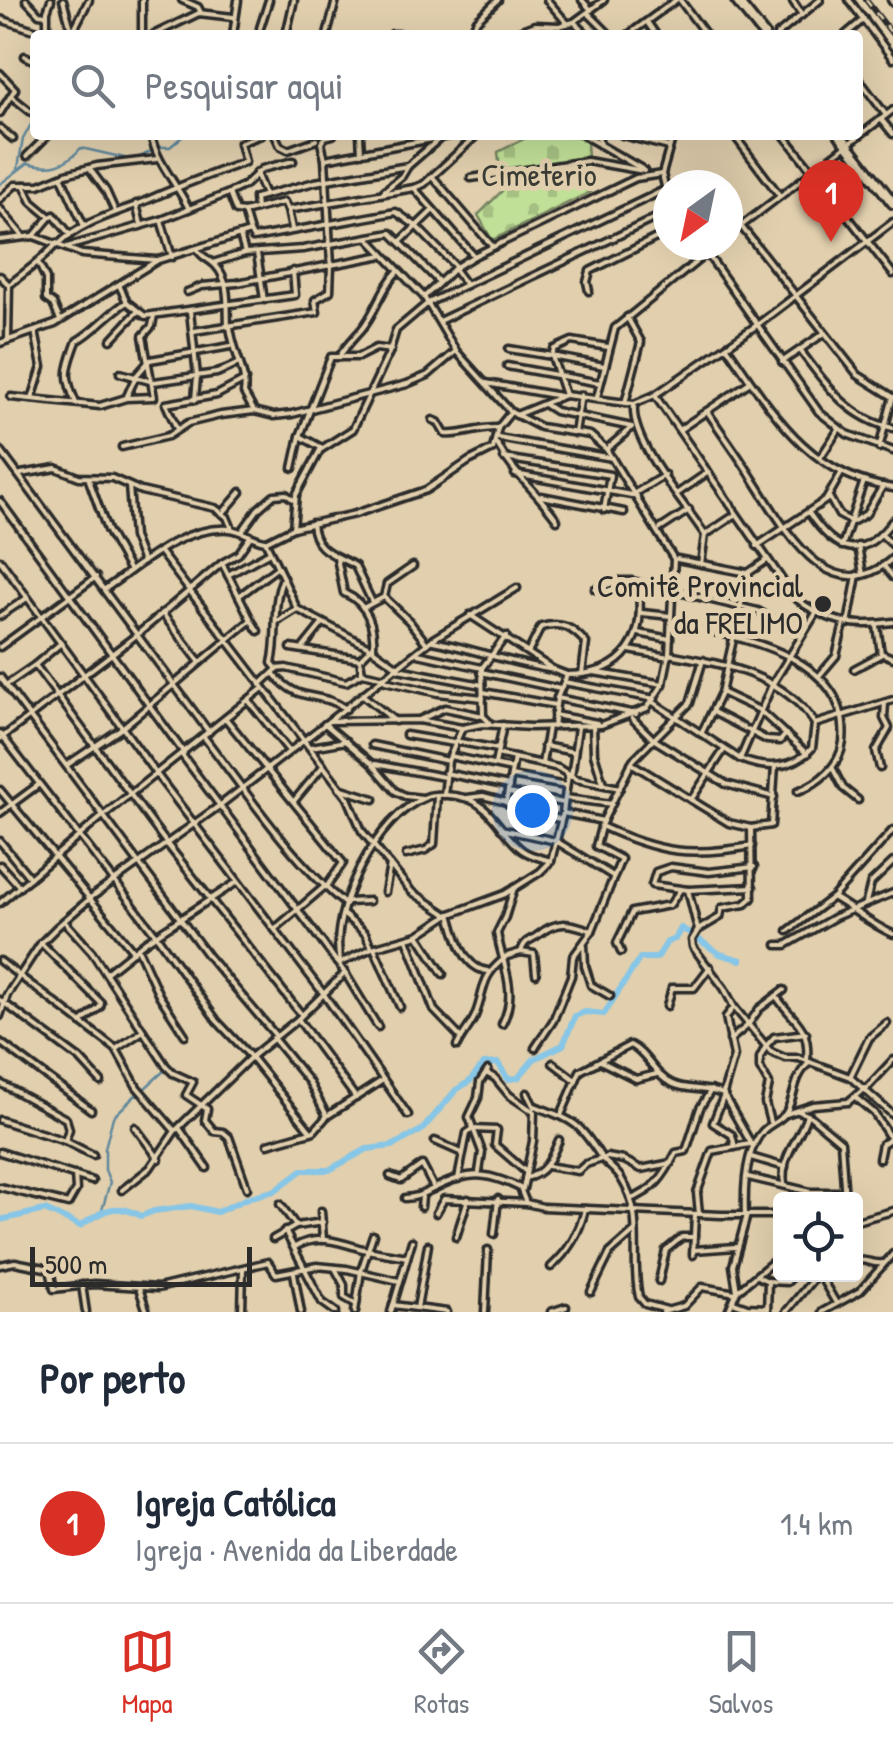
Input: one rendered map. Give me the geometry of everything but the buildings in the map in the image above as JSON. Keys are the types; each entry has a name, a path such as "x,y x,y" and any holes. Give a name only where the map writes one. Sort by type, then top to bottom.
{"street":[{"path":"26,0 39,14 47,15"},
{"path":"47,30 51,0"},
{"path":"63,0 71,30"},
{"path":"74,30 89,0"},
{"path":"142,0 142,30"},
{"path":"182,0 197,6 200,13"},
{"path":"233,30 238,0"},
{"path":"260,28 269,0"},
{"path":"287,30 294,0"},
{"path":"328,30 336,0"},
{"path":"472,30 498,0"},
{"path":"548,0 567,24"},
{"path":"582,0 605,30"},
{"path":"522,30 574,22 604,0"},
{"path":"635,30 678,0 702,30"},
{"path":"736,0 760,30"},
{"path":"792,0 802,14"},
{"path":"783,30 820,0"},
{"path":"849,0 893,58"},
{"path":"164,30 200,13 233,17"},
{"path":"0,19 32,30"},
{"path":"851,30 864,19"},
{"path":"574,22 583,30"},
{"path":"647,22 653,30"},
{"path":"25,56 30,59"},
{"path":"0,73 15,86 0,113"},
{"path":"863,86 893,134"},
{"path":"11,96 30,110"},
{"path":"863,128 893,110"},
{"path":"0,128 14,139"},
{"path":"27,156 43,140"},
{"path":"152,140 157,159 178,186 188,209"},
{"path":"10,285 58,243 84,227 245,162 239,145 250,140"},
{"path":"277,140 288,150 316,140"},
{"path":"194,331 317,312 315,300 330,290 331,265 322,140"},
{"path":"360,140 360,153"},
{"path":"326,159 409,140"},
{"path":"383,193 438,140"},
{"path":"288,210 414,188 424,184 472,140"},
{"path":"591,140 650,175"},
{"path":"599,140 600,145"},
{"path":"648,140 669,147"},
{"path":"663,170 671,140"},
{"path":"738,140 780,196"},
{"path":"788,140 893,274"},
{"path":"743,224 843,140"},
{"path":"845,140 893,203"},
{"path":"0,199 14,184 42,185 89,168 157,159"},
{"path":"67,247 161,220 245,185 256,173 293,161"},
{"path":"472,178 587,161 644,170"},
{"path":"256,210 254,199 266,195 408,166"},
{"path":"89,168 115,212"},
{"path":"256,173 266,195"},
{"path":"292,528 295,501 322,448 352,428 396,330 440,282 474,256 636,178 653,175"},
{"path":"60,176 84,227"},
{"path":"432,176 493,247"},
{"path":"424,184 440,185"},
{"path":"24,185 32,202 50,217"},
{"path":"414,188 474,256"},
{"path":"229,192 236,211 284,202 292,230"},
{"path":"426,300 466,285 653,195"},
{"path":"136,204 141,226"},
{"path":"0,209 22,235"},
{"path":"244,212 254,238 396,212 416,226 466,285"},
{"path":"400,242 432,212"},
{"path":"34,236 54,215 70,235"},
{"path":"439,321 653,219"},
{"path":"161,220 172,256"},
{"path":"483,383 634,404 655,395 727,348 893,222"},
{"path":"743,229 858,375 893,397 879,448"},
{"path":"0,343 60,320 158,260 250,232"},
{"path":"213,263 245,254 389,232 440,282"},
{"path":"0,240 34,236 82,254 158,260"},
{"path":"240,236 245,254"},
{"path":"327,722 419,720 462,728 491,724 593,726 634,715 654,701 664,684 669,656 674,559 606,449 596,438 540,427 513,414 456,351 426,300 368,238"},
{"path":"590,291 590,271 653,240"},
{"path":"197,249 213,263 225,284 231,346 245,380 244,392 254,411"},
{"path":"257,253 264,300"},
{"path":"186,292 383,255"},
{"path":"598,397 615,328 698,260"},
{"path":"712,260 807,398 839,429 893,451"},
{"path":"38,262 46,280 46,300 53,304 60,320"},
{"path":"119,285 137,312 154,315 296,294 293,271"},
{"path":"340,357 351,338 363,328 386,284 398,272"},
{"path":"0,276 10,285 8,340"},
{"path":"76,404 66,376 77,341 128,302"},
{"path":"0,305 10,304"},
{"path":"190,310 196,354 195,401"},
{"path":"111,340 137,312"},
{"path":"11,397 100,406 126,398 154,397 143,336 152,326 154,315"},
{"path":"625,404 641,342 627,318"},
{"path":"32,400 42,367 35,331"},
{"path":"782,362 824,333"},
{"path":"562,395 552,356 554,349 566,342 608,347"},
{"path":"126,398 136,376 150,360 231,346"},
{"path":"293,468 300,436 331,358 362,356 376,348 390,350"},
{"path":"727,348 786,431 842,472 893,488"},
{"path":"509,349 604,366"},
{"path":"800,350 837,398 860,414 893,428"},
{"path":"122,447 168,436 192,422 254,411 274,416 367,394 428,375 456,351"},
{"path":"120,373 154,382 217,372 239,363"},
{"path":"506,366 600,383"},
{"path":"177,429 166,404 220,394 245,380"},
{"path":"679,430 751,382"},
{"path":"557,520 540,496 516,474 497,441 498,428 513,414 562,395"},
{"path":"575,433 581,395"},
{"path":"655,395 794,597 816,614 846,624 893,622"},
{"path":"544,404 555,411 633,426"},
{"path":"634,404 633,426 705,535 701,564"},
{"path":"707,412 785,528 817,564 829,571 860,574 884,566 893,558"},
{"path":"432,420 450,436 498,428"},
{"path":"606,449 633,426"},
{"path":"820,458 839,429"},
{"path":"300,436 322,448"},
{"path":"497,441 612,458"},
{"path":"105,589 170,544 197,532 232,529 265,541 292,528 355,514 443,482 469,461 488,454 497,441"},
{"path":"0,450 209,732"},
{"path":"504,458 608,474 604,510"},
{"path":"20,474 56,468 89,478 108,477 210,506 223,513 232,529"},
{"path":"678,493 708,472"},
{"path":"757,546 829,497 842,472"},
{"path":"516,474 636,495 665,474"},
{"path":"89,478 108,530 130,571"},
{"path":"842,546 864,481"},
{"path":"129,486 133,537 142,562"},
{"path":"852,522 866,514 883,486"},
{"path":"223,513 241,492"},
{"path":"242,531 274,494 286,494 295,501"},
{"path":"540,496 624,512"},
{"path":"829,497 839,515 852,522"},
{"path":"0,501 219,806 340,964 378,1027"},
{"path":"658,530 690,510"},
{"path":"808,511 828,539 842,546 858,546 882,535 893,520"},
{"path":"705,535 736,514"},
{"path":"312,524 316,542 355,566 372,602"},
{"path":"882,535 893,545"},
{"path":"250,538 238,554 58,698 1,736 217,1020 252,1056 312,1132"},
{"path":"265,541 297,608 372,648 397,668 483,691 634,715 654,739 708,774 734,788 774,797"},
{"path":"818,678 836,656 846,624 860,574 858,546"},
{"path":"160,552 352,805 362,831 411,891 449,915 468,960 478,970 488,972"},
{"path":"228,575 270,552"},
{"path":"337,558 344,593 355,597 374,631 372,648 360,659"},
{"path":"674,559 748,572"},
{"path":"0,560 323,993 408,1116"},
{"path":"701,734 721,693 748,572 766,560"},
{"path":"222,563 258,631"},
{"path":"384,597 387,584 413,566"},
{"path":"884,566 893,577"},
{"path":"239,596 278,567"},
{"path":"0,647 96,577"},
{"path":"282,578 275,605 275,671 290,692 346,708"},
{"path":"595,589 626,580 673,590 758,612 801,635"},
{"path":"384,597 429,643 477,649 490,656 567,675 594,672 616,662 629,650 638,633 642,612 637,583"},
{"path":"0,1016 2,1002 40,943 88,900 305,742 415,653 517,588"},
{"path":"363,608 384,597"},
{"path":"0,616 28,598"},
{"path":"275,623 297,608"},
{"path":"642,612 732,635 788,656 834,694 842,715 842,748 832,767 812,785 798,791"},
{"path":"162,613 200,661"},
{"path":"740,759 772,684 816,614"},
{"path":"470,615 554,670"},
{"path":"66,765 122,728 250,620"},
{"path":"302,649 323,623"},
{"path":"877,624 882,654"},
{"path":"528,651 541,627 569,627 586,644 582,674"},
{"path":"638,633 670,640"},
{"path":"483,716 481,670 506,636"},
{"path":"6,685 61,643"},
{"path":"291,648 360,659"},
{"path":"564,682 654,701 740,759 776,766 792,764 808,754 815,741 815,724 805,710 772,684 727,664 629,650"},
{"path":"415,653 560,689"},
{"path":"854,670 882,654 893,658"},
{"path":"360,659 362,673"},
{"path":"535,1048 553,1021 571,976 573,957 592,931 620,857 604,853 596,846 602,824 631,763 677,718 694,692 703,660"},
{"path":"35,666 300,1016 356,1098"},
{"path":"0,903 248,700 275,671 286,668 346,682 362,673 420,690 483,691"},
{"path":"594,672 664,684"},
{"path":"542,764 556,702 567,675"},
{"path":"0,677 208,956 310,1082 327,1116"},
{"path":"721,693 759,710 808,754"},
{"path":"364,696 394,721"},
{"path":"248,700 290,752"},
{"path":"815,724 893,700"},
{"path":"880,768 876,750 888,728 884,718 886,703"},
{"path":"419,720 446,708 483,716 491,724"},
{"path":"713,712 776,742 786,734"},
{"path":"554,715 601,724"},
{"path":"226,718 344,865 325,887 274,930"},
{"path":"327,722 401,795 483,796 506,802 518,812 602,824 676,852 720,852 752,846"},
{"path":"494,765 503,725"},
{"path":"593,726 594,754 602,783"},
{"path":"340,964 373,948 418,935 449,915 489,902 551,861 578,727"},
{"path":"406,855 434,844 445,775 462,728"},
{"path":"406,734 497,752 620,788"},
{"path":"203,736 325,887 346,904 369,901"},
{"path":"310,748 346,741"},
{"path":"372,745 512,768"},
{"path":"544,746 574,752"},
{"path":"692,800 724,749"},
{"path":"506,802 514,758"},
{"path":"631,763 729,823 752,828 771,826 776,766"},
{"path":"372,764 565,801 612,804"},
{"path":"294,801 322,766"},
{"path":"832,767 843,788 858,800"},
{"path":"511,776 566,786"},
{"path":"0,813 38,785"},
{"path":"339,788 374,799"},
{"path":"0,790 88,900 136,950 184,1035"},
{"path":"340,964 337,939 356,876 393,822 422,798"},
{"path":"467,798 488,813 525,852 551,861"},
{"path":"696,934 720,917 722,908 749,901 754,867 752,828"},
{"path":"501,829 556,841 613,876"},
{"path":"788,931 832,896 893,830"},
{"path":"0,841 30,878"},
{"path":"866,904 871,883 893,862"},
{"path":"0,865 20,887"},
{"path":"386,892 390,865"},
{"path":"753,887 680,890 652,886 655,873 672,867 709,872 754,867"},
{"path":"106,974 156,935 238,882"},
{"path":"502,1024 508,1010 510,978 497,933 514,888"},
{"path":"621,952 618,943 632,912 670,905 680,890"},
{"path":"688,890 696,934 693,947 766,1046 779,1056 809,1061 850,1077 893,1115"},
{"path":"777,945 893,893"},
{"path":"832,896 854,909 862,920 893,934"},
{"path":"343,914 365,932 400,1006"},
{"path":"64,921 106,974 166,1066 194,1082 188,1096 208,1110 205,1121 214,1131 229,1137 247,1188"},
{"path":"522,952 525,941 548,925 569,924 592,931"},
{"path":"418,935 443,974"},
{"path":"407,939 434,1010 461,1038"},
{"path":"40,943 101,1002 81,1023"},
{"path":"584,944 588,979 596,990 610,996"},
{"path":"458,1046 473,1021 488,972 504,958 522,952 536,956 536,974"},
{"path":"0,960 116,1049 137,1088 208,1168"},
{"path":"668,1006 672,988 694,988 710,967"},
{"path":"122,1190 159,1159 177,1130 252,1056 345,972"},
{"path":"730,1040 784,990"},
{"path":"776,996 806,1032 809,1061 797,1076 786,1114"},
{"path":"2,1002 80,1059 101,1082"},
{"path":"734,1007 726,1017 734,1056 713,1123 732,1135 735,1147"},
{"path":"850,1077 869,1038 887,1023"},
{"path":"116,1049 143,1031"},
{"path":"771,1124 765,1103 769,1084 760,1064 766,1046 777,1036 806,1032"},
{"path":"0,1042 91,1110"},
{"path":"560,1115 580,1071 630,1044 658,1074 677,1086 723,1094 752,1145 746,1215 733,1266 737,1292"},
{"path":"736,1247 693,1253 697,1193 712,1151 752,1145 786,1114 813,1105 848,1102 893,1060"},
{"path":"600,1061 636,1079 658,1074"},
{"path":"553,1062 574,1080"},
{"path":"479,1173 482,1155 470,1110 487,1071 508,1096 534,1109 560,1115 588,1134 602,1158 621,1178 633,1210 638,1298 665,1311 684,1306 702,1287 737,1292"},
{"path":"268,1144 312,1132 327,1116 383,1080"},
{"path":"0,1083 66,1118 69,1129 65,1141"},
{"path":"631,1199 658,1184 676,1153 686,1151 700,1108 711,1090"},
{"path":"526,1203 523,1191 534,1109 528,1092"},
{"path":"855,1097 874,1113 892,1138 882,1144 879,1159"},
{"path":"748,1177 844,1192 841,1142 798,1111"},
{"path":"784,1185 790,1146 807,1114"},
{"path":"0,1120 92,1154"},
{"path":"135,1127 159,1159"},
{"path":"458,1179 467,1133 473,1129 497,1130 495,1145 525,1174 535,1176 547,1166 559,1140"},
{"path":"435,1141 462,1152"},
{"path":"0,1152 92,1181"},
{"path":"751,1157 784,1167"},
{"path":"547,1166 578,1171 602,1158 624,1160 641,1170 671,1162"},
{"path":"390,1176 400,1180 422,1165 434,1188"},
{"path":"405,1198 422,1197 434,1188 479,1173 523,1191"},
{"path":"0,1188 68,1204 76,1190 75,1175"},
{"path":"421,1207 422,1197"},
{"path":"456,1237 468,1199"},
{"path":"436,1213 442,1200 498,1199 543,1207 773,1215"},
{"path":"494,1234 498,1199"},
{"path":"280,1204 296,1226"},
{"path":"551,1267 563,1256 580,1228 585,1209"},
{"path":"322,1211 324,1240"},
{"path":"863,1218 893,1211"},
{"path":"273,1239 296,1226 323,1222"},
{"path":"591,1292 610,1253 635,1231"},
{"path":"285,1232 322,1302 336,1312"},
{"path":"355,1312 361,1271 374,1235"},
{"path":"659,1282 667,1249 682,1236 694,1237"},
{"path":"296,1247 324,1240 342,1241 407,1257"},
{"path":"390,1312 412,1241"},
{"path":"415,1307 428,1245"},
{"path":"485,1312 488,1250"},
{"path":"822,1312 860,1291 893,1254"},
{"path":"863,1259 882,1264"},
{"path":"0,1265 15,1262 50,1269 54,1289 82,1285 165,1288 268,1262 276,1274 303,1268 335,1268 399,1281"},
{"path":"728,1312 737,1292 773,1262"},
{"path":"242,1312 243,1268"},
{"path":"335,1268 344,1286 344,1296 356,1304"},
{"path":"294,1271 301,1312"},
{"path":"758,1276 773,1281"},
{"path":"732,1302 747,1310 767,1310 768,1281"},
{"path":"786,1312 811,1282"},
{"path":"823,1282 836,1303"},
{"path":"82,1285 86,1312"},
{"path":"139,1288 147,1312"},
{"path":"393,1305 443,1312"},
{"path":"551,1312 564,1309"}],"green space":[{"name":"Cimeterio","path":"522,140 583,140 587,142 590,192 492,240 478,215 502,191 498,152"}],"waterway":[{"path":"18,168 23,139 30,126"},
{"path":"0,184 28,163 57,165 81,148 134,160 159,147 170,147 178,140"},
{"path":"0,1220 45,1210 80,1226 116,1209 141,1216 191,1206 217,1212 274,1191 302,1170 329,1170 367,1149 392,1146 422,1130 484,1064 498,1063 508,1079 518,1078 534,1059 563,1045 575,1016 585,1012 604,1014 640,958 657,958 681,928 693,935"},
{"path":"695,937 720,954 741,960"},
{"path":"144,1089 166,1069"},
{"path":"101,1214 110,1182 105,1170 105,1148 113,1117 139,1092"}],"railway":[{"path":"866,0 893,35"}],"place":[{"name":"Igreja Católica","path":"831,242"},
{"name":"Comitê Provincial da FRELIMO","path":"823,604"}]}
